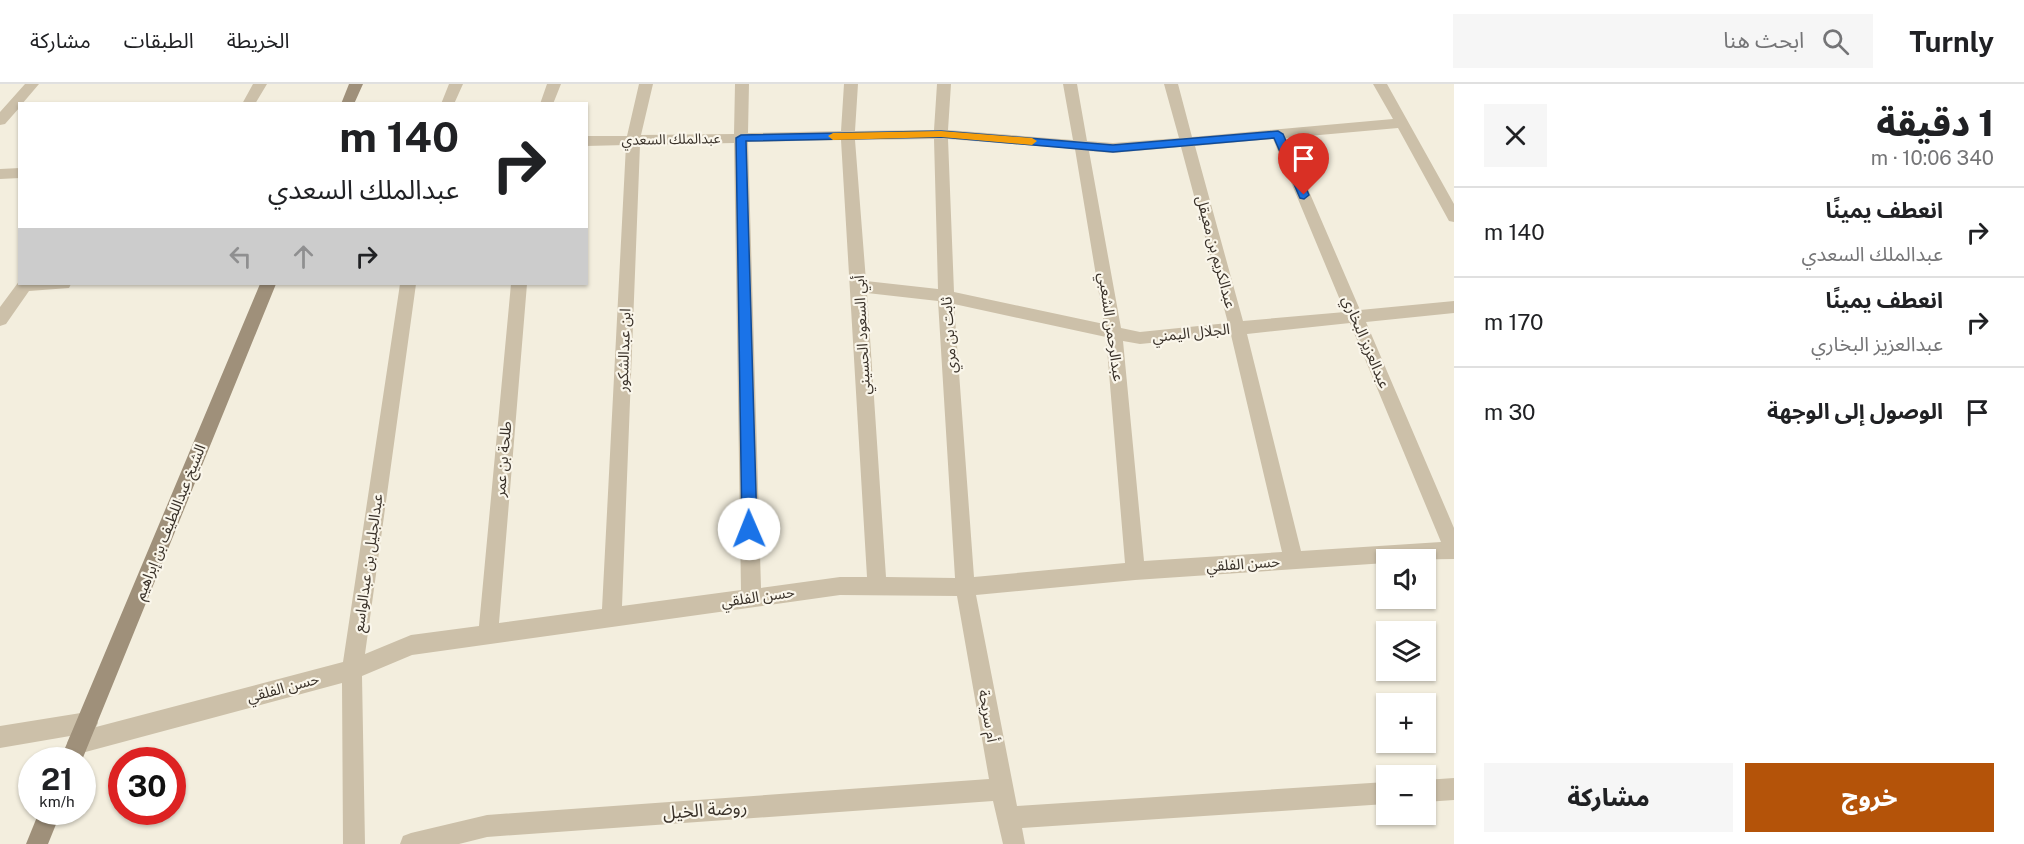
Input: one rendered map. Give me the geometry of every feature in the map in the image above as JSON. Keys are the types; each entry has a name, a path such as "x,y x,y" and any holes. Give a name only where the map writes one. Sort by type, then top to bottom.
{"street":[{"path":"0,121 32,84"},
{"path":"249,102 260,84"},
{"path":"348,102 356,84"},
{"path":"448,102 456,84"},
{"path":"547,102 554,84"},
{"name":"ابن عبدالشكور","path":"612,617 633,140 646,84"},
{"path":"742,84 741,138 751,598"},
{"name":"أبي السعود الحسيني","path":"851,84 848,136 877,585"},
{"name":"ثابت بن مري","path":"944,84 941,134 946,296 965,587"},
{"name":"عبدالرحمن الشعبي","path":"1071,84 1114,332 1134,571"},
{"name":"عبدالكريم بن معيقل","path":"1171,84 1237,328 1294,561"},
{"path":"1380,84 1449,200 1454,217"},
{"name":"عبدالملك السعدي","path":"588,141 941,134 1113,148 1402,123"},
{"name":"عبدالعزيز البخاري","path":"1278,134 1454,550"},
{"path":"0,174 18,173"},
{"path":"0,320 24,285"},
{"name":"الشيخ عبداللطيف بن إبراهيم","path":"79,742 268,285"},
{"name":"عبدالجليل بن عبدالواسع","path":"354,844 352,670 408,285"},
{"name":"طلحة بن عمر","path":"488,634 519,285"},
{"name":"الجلال اليمني","path":"859,286 946,296 1140,338 1454,307"},
{"name":"حسن الفلقي","path":"0,736 79,742 352,670 411,645 840,586 965,587 1134,571 1454,550"},
{"name":"أم سريحة","path":"965,587 1014,844"},
{"name":"روضة الخيل","path":"411,844 487,826 1002,789"},
{"path":"1436,790 1454,789"},
{"path":"1008,818 1376,794"},
{"path":"37,844 45,825"}],"slow traffic":[{"path":"833,136 941,134 1032,141"}],"route":[{"path":"749,529 741,138 941,134 1113,148 1278,134 1304,195"}]}
